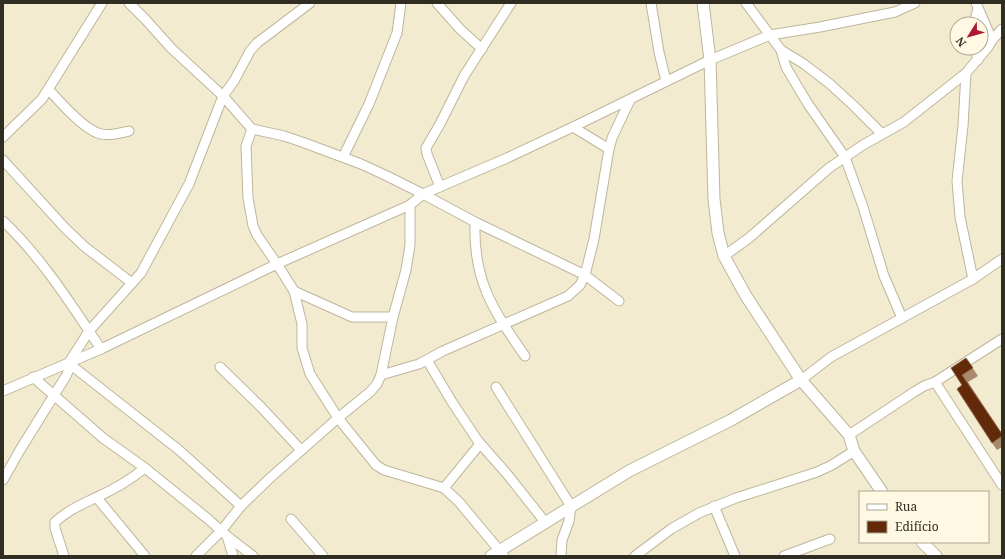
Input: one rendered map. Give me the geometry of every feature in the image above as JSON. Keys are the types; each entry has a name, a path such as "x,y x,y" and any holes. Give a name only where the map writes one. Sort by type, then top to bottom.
{"street":[{"path":"3,137 42,99 49,90 74,46 102,3"},
{"path":"129,3 171,48 223,96 252,128 284,136 343,157 387,176 475,222 585,275 619,301"},
{"path":"3,480 54,396 89,331 141,274 189,184 223,96 234,82 253,47 310,3"},
{"path":"343,157 369,104 397,33 401,3"},
{"path":"437,3 460,29 482,49"},
{"path":"440,187 426,148 464,76 511,3"},
{"path":"651,3 659,52 666,81"},
{"path":"702,3 710,60 714,199 718,233 724,256 746,296 801,380 849,436 854,450 881,491"},
{"path":"746,3 781,50 786,67 796,84 845,157 884,276 902,318"},
{"path":"3,391 33,377 71,363 278,264 410,205 423,194 507,158 630,100 710,60 770,35 895,12 915,3"},
{"path":"975,16 977,5"},
{"path":"977,5 992,40"},
{"path":"724,256 749,238 797,195 845,157 904,122 966,73 1002,29"},
{"path":"781,50 804,64 830,84 882,134"},
{"path":"977,56 978,60"},
{"path":"966,73 963,126 957,181 960,217 973,279"},
{"path":"49,90 65,108 84,125 97,133 102,135 129,131"},
{"path":"381,375 406,369 427,360 443,351 568,296 580,285 585,275 594,239 609,149 612,138 630,100"},
{"path":"573,127 609,149"},
{"path":"252,128 246,146 248,198 253,226 257,235 278,264 294,291 302,324 303,354 315,384 338,418 376,465 384,470 444,488 459,502 499,554 545,522 629,471 731,420 801,380 832,357 973,279 1002,259"},
{"path":"3,160 80,243 132,283"},
{"path":"196,556 224,534 241,506 301,450 370,392 377,384 381,375 393,317 406,270 410,205"},
{"path":"3,221 16,233 62,290 101,349"},
{"path":"475,222 476,255 480,274 492,305 525,356"},
{"path":"294,291 352,317 393,317"},
{"path":"849,436 914,392 935,382 1002,339"},
{"path":"427,360 452,402 480,444 507,474 545,522"},
{"path":"71,363 179,450 241,506"},
{"path":"220,367 261,407 301,450"},
{"path":"33,377 103,438 145,468 208,519 224,534 253,556"},
{"path":"935,382 1002,485"},
{"path":"496,387 571,506 569,521 562,540 561,556"},
{"path":"444,488 480,444"},
{"path":"635,556 671,529 714,506 817,472 832,465 854,450"},
{"path":"64,556 55,528 55,522 83,503 97,498 145,468"},
{"path":"97,498 145,556"},
{"path":"714,506 735,556"},
{"path":"291,519 323,556"},
{"path":"224,534 234,556"},
{"path":"784,556 830,539"},
{"path":"923,543 936,556"}],"building":[{"path":"966,358 973,368 962,375 1002,434 1002,436 992,443 957,389 962,385 951,368"}]}
